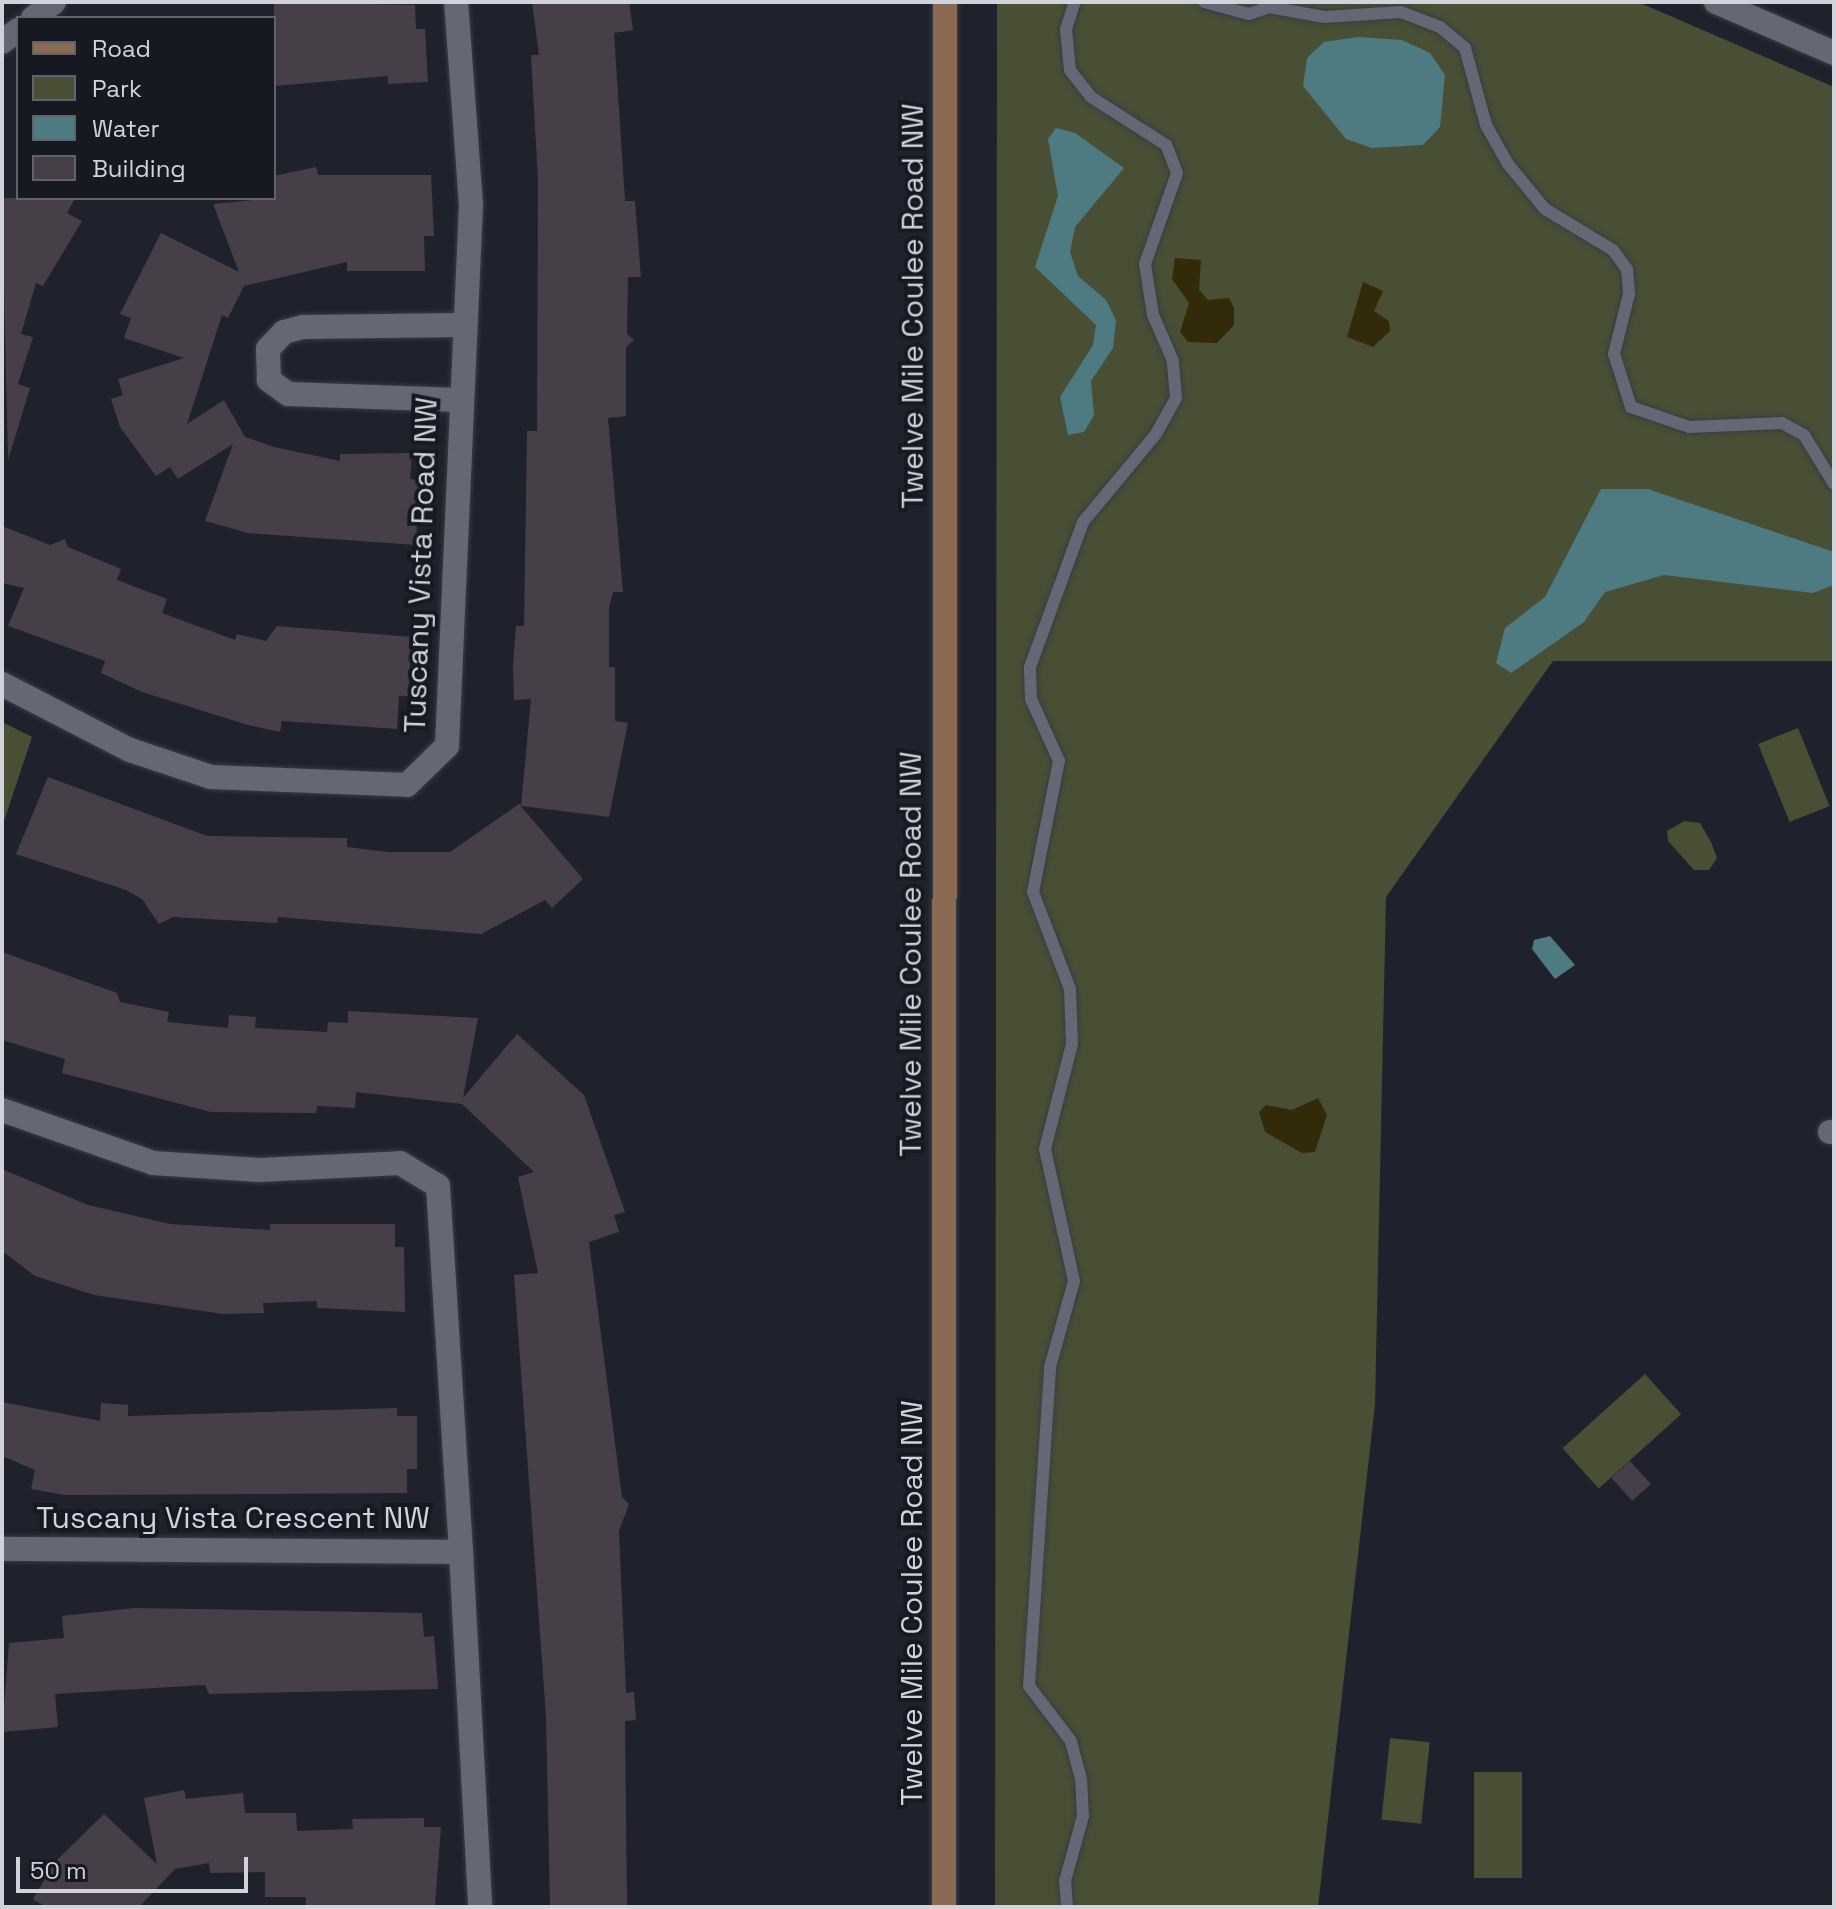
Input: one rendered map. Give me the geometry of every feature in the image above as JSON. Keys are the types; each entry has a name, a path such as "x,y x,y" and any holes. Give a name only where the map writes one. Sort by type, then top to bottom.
{"street":[{"path":"36,16 54,2"},
{"name":"Tuscany Vista Road NW","path":"2,684 130,750 211,777 407,785 447,746 459,400 471,205 456,2"},
{"name":"Twelve Mile Coulee Road NW","path":"944,1907 945,2"},
{"path":"1716,2 1834,53"},
{"path":"459,400 288,394 269,380 268,349 303,327 463,325"},
{"name":"Tuscany Vista Crescent NW","path":"2,1110 153,1163 259,1170 400,1163 438,1186 461,1552 2,1549"},
{"path":"461,1552 480,1907"}],"lane":[{"path":"1067,1907 1065,1881 1083,1816 1081,1779 1071,1741 1029,1686 1050,1367 1074,1281 1045,1149 1072,1044 1070,989 1033,892 1059,761 1031,699 1030,667 1083,522 1156,434 1176,398 1173,361 1153,315 1145,264 1177,173 1166,145 1091,97 1070,70 1066,29 1075,2"},
{"path":"1204,2 1249,14 1269,7 1324,17 1401,12 1440,27 1465,48 1486,125 1508,164 1545,209 1613,250 1627,269 1629,294 1614,354 1631,407 1689,427 1782,423 1804,435 1834,484"}],"green space":[{"path":"997,2 1638,2 1834,87 1834,661 1553,661 1386,897 1375,1405 1318,1907 995,1907"},
{"path":"2,722 32,737 2,827"},
{"path":"1798,728 1829,806 1790,822 1758,744"},
{"path":"1684,821 1700,823 1711,842 1717,858 1709,870 1694,870 1668,841 1667,831"},
{"path":"1645,1374 1681,1414 1599,1488 1563,1448"},
{"path":"1390,1738 1430,1742 1421,1824 1381,1820"},
{"path":"1474,1772 1522,1772 1522,1878 1474,1878"}],"sand":[{"path":"1175,258 1201,260 1199,290 1208,300 1229,298 1234,308 1234,325 1217,343 1188,342 1180,332 1189,303 1172,279"},
{"path":"1363,282 1383,291 1374,311 1389,321 1390,331 1373,347 1347,337"},
{"path":"1318,1098 1327,1115 1315,1152 1302,1153 1265,1132 1259,1112 1266,1105 1292,1110"}],"water":[{"path":"1358,37 1402,40 1430,53 1445,75 1440,127 1423,145 1372,148 1346,139 1303,86 1307,58 1324,42"},
{"path":"1056,128 1075,133 1124,168 1075,227 1070,252 1078,276 1106,300 1116,320 1113,348 1091,381 1094,415 1084,432 1068,435 1060,397 1093,345 1096,325 1035,267 1058,196 1048,139"},
{"path":"1601,489 1648,489 1834,552 1834,585 1813,593 1664,575 1605,592 1584,622 1511,673 1496,663 1505,628 1545,597"},
{"path":"1550,936 1575,965 1555,979 1532,949 1534,940"}],"building":[{"path":"274,2 415,5 416,29 425,29 428,82 388,84 388,76 276,86"},
{"path":"532,2 629,2 633,30 614,33 625,201 635,201 641,277 628,277 627,334 634,340 626,347 626,416 608,418 623,592 613,592 609,607 609,667 615,667 615,721 628,723 609,817 521,806 531,699 514,700 513,665 516,626 524,626 527,431 537,431 538,181 531,55 539,55"},
{"path":"316,167 318,175 431,175 434,236 424,236 425,271 347,271 347,262 244,286 228,318 222,315 187,424 224,400 245,437 274,447 340,461 340,454 412,453 410,479 419,480 416,545 248,533 205,521 233,444 178,479 170,467 156,476 120,427 111,399 123,395 118,379 184,358 124,338 131,318 120,314 161,233 239,272 213,204 276,200 276,176"},
{"path":"2,198 74,200 67,213 82,221 43,286 36,283 21,334 33,337 18,384 30,388 8,460"},
{"path":"2,526 50,545 65,539 68,547 121,569 117,580 167,599 162,613 235,640 237,634 266,641 277,626 412,637 408,696 399,696 397,729 282,721 280,732 248,725 142,692 101,673 105,661 8,626 24,588 2,583"},
{"path":"48,777 207,836 347,838 347,847 387,852 450,852 519,804 583,879 552,908 545,900 481,934 278,917 277,923 173,917 159,924 142,899 126,890 16,854"},
{"path":"2,952 117,993 120,1002 169,1012 167,1022 228,1028 229,1015 256,1017 255,1028 327,1032 328,1022 348,1023 348,1011 478,1018 463,1098 517,1034 584,1095 625,1212 614,1215 619,1232 589,1242 622,1497 629,1504 619,1531 626,1693 634,1692 636,1720 625,1721 627,1907 550,1905 546,1716 514,1275 538,1273 518,1177 534,1172 462,1104 356,1092 355,1108 317,1106 316,1113 211,1112 62,1073 65,1059 2,1040"},
{"path":"2,1169 88,1205 170,1224 270,1230 270,1224 395,1224 395,1247 404,1247 405,1312 317,1308 317,1301 263,1303 264,1313 223,1314 94,1295 35,1276 2,1251"},
{"path":"2,1402 100,1421 101,1403 128,1405 128,1416 397,1408 397,1416 417,1416 417,1469 407,1469 407,1493 65,1495 31,1489 35,1470 2,1456"},
{"path":"1630,1461 1651,1484 1632,1501 1611,1478"},
{"path":"134,1608 422,1613 424,1637 434,1636 438,1689 209,1694 205,1685 55,1694 58,1727 2,1732 9,1643 64,1638 62,1616"},
{"path":"184,1790 186,1799 243,1793 245,1813 296,1813 297,1831 353,1829 352,1819 424,1818 424,1827 441,1827 435,1905 306,1907 306,1897 265,1897 265,1872 210,1873 209,1863 175,1869 139,1907 46,1907 33,1899 56,1861 104,1814 157,1864 144,1798"}]}
